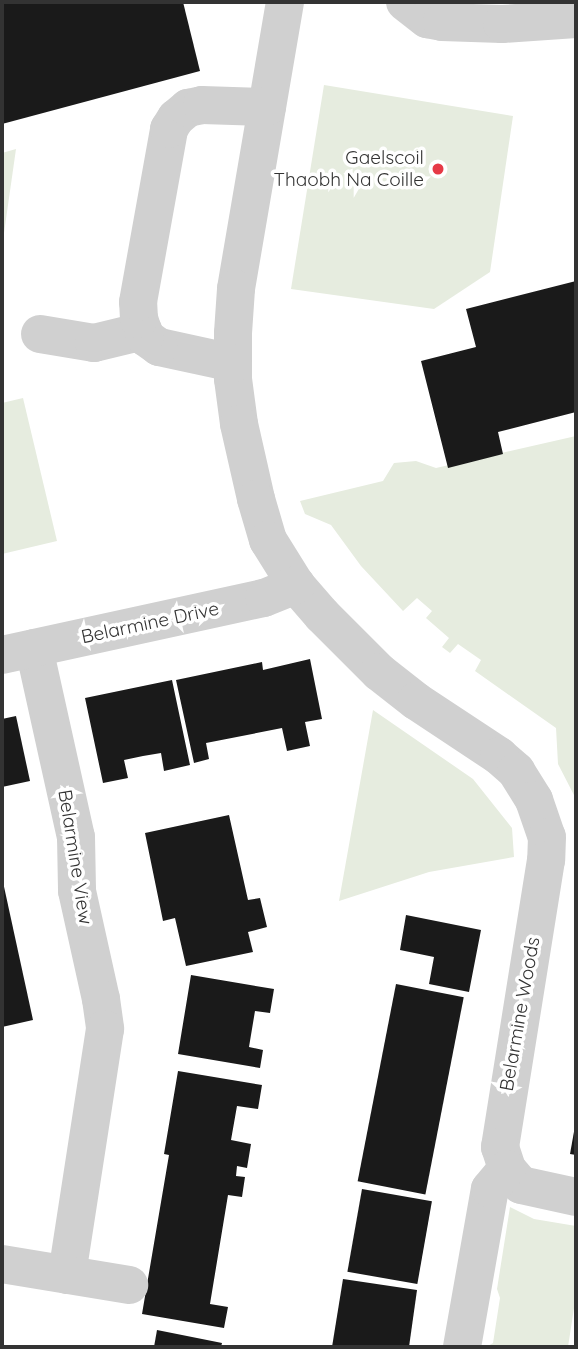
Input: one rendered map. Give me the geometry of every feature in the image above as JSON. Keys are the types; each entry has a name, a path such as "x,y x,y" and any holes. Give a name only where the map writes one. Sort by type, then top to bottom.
{"street":[{"name":"Belarmine Woods","path":"285,2 236,289 233,363 239,424 268,540 296,585 379,672 516,771 534,800 547,837 561,859 501,1127 500,1147 507,1168"},
{"path":"405,2 427,19 442,22 516,23 576,19"},
{"path":"233,363 159,347 145,337 138,302 169,129 176,118 188,108 202,105 267,107"},
{"path":"40,334 94,343 144,331"},
{"name":"Belarmine Drive","path":"18,652 264,598 296,585"},
{"name":"Belarmine View","path":"18,652 76,837 77,891 101,999 104,1029 67,1275"},
{"path":"462,1347 490,1189 507,1168 521,1185 576,1197"},
{"path":"2,1264 129,1284"}],"shaded area":[{"path":"324,85 513,116 490,272 434,309 291,289"},
{"path":"16,149 2,247 2,153"},
{"path":"23,398 57,541 2,554 2,403"},
{"path":"576,436 576,799 558,764 556,728 475,671 481,660 458,644 450,653 442,647 449,638 426,618 432,611 417,598 403,611 361,566 331,525 305,514 300,501 383,481 394,463 416,461 436,468"},
{"path":"373,710 473,779 512,828 514,857 429,872 339,901"},
{"path":"510,1207 534,1219 576,1226 576,1295 568,1347 486,1347 493,1343 500,1298 497,1289"}],"building":[{"path":"2,2 183,2 200,71 2,124"},
{"path":"576,281 576,412 498,432 503,454 448,468 421,361 476,347 466,309"},
{"path":"310,659 322,719 305,722 310,746 287,751 282,728 206,743 209,759 194,763 176,680 262,662 263,670"},
{"path":"172,680 190,765 164,771 161,753 143,756 124,760 128,778 103,783 85,698"},
{"path":"16,716 30,781 2,787 2,719"},
{"path":"229,815 248,900 260,898 267,927 248,932 253,952 186,966 175,918 163,921 145,833"},
{"path":"2,883 33,1020 2,1027"},
{"path":"406,915 481,930 469,992 429,984 434,957 400,950"},
{"path":"191,975 274,989 270,1013 255,1011 249,1047 263,1050 260,1068 178,1054"},
{"path":"396,984 464,997 425,1194 358,1181"},
{"path":"178,1071 262,1085 258,1109 237,1106 231,1140 251,1144 247,1168 237,1166 236,1176 245,1177 242,1197 228,1195 210,1304 228,1307 224,1328 142,1314 169,1155 164,1154"},
{"path":"576,1126 576,1155 570,1154"},
{"path":"362,1189 432,1201 417,1284 347,1272"},
{"path":"343,1279 417,1290 409,1347 332,1347"},
{"path":"157,1330 222,1343 221,1347 154,1347"}],"place":[{"name":"Gaelscoil Thaobh Na Coille","path":"438,169"}]}
